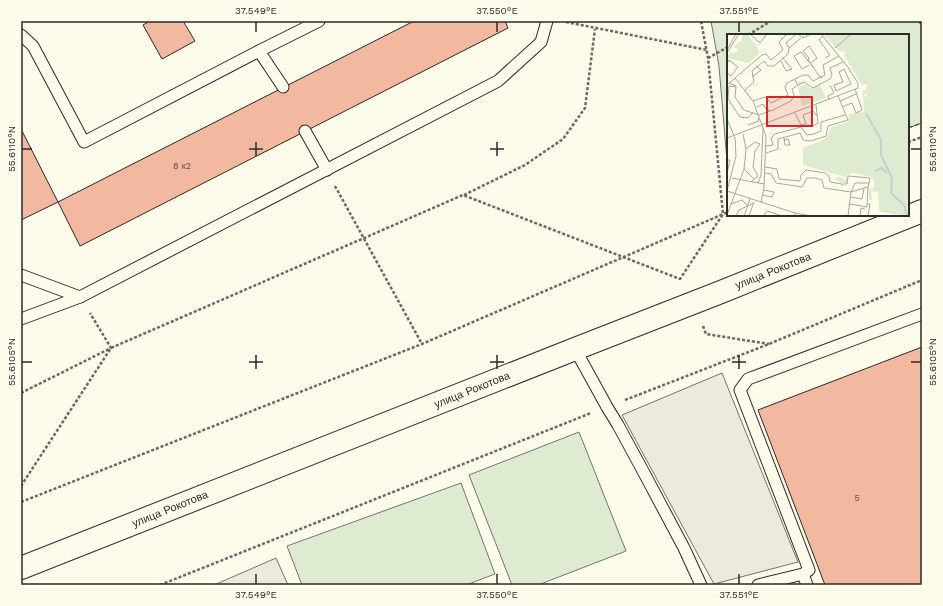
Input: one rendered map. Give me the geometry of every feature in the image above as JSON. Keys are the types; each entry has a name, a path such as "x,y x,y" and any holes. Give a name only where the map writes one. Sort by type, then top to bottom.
{"street":[{"name":"улица Рокотова","path":"21,568 922,211"}],"lane":[{"path":"21,35 33,46 84,142 319,21"},
{"path":"21,319 80,297 498,81 541,42 547,21"},
{"path":"259,51 283,87"},
{"path":"305,131 326,170"},
{"path":"21,275 80,297"},
{"path":"758,585 803,574 809,570 740,390 748,379 922,314"},
{"path":"575,349 618,425 684,548 701,585"},
{"path":"803,574 807,585"}],"path":[{"path":"560,21 707,50"},
{"path":"680,279 723,214 708,58 701,21"},
{"path":"750,34 771,21"},
{"path":"919,21 922,25"},
{"path":"21,393 111,348 463,195 525,165 563,138 585,108 595,29"},
{"path":"708,58 727,48"},
{"path":"909,142 922,137"},
{"path":"326,170 422,344"},
{"path":"463,195 680,279 693,303 706,334 769,344"},
{"path":"21,502 422,344 727,212"},
{"path":"160,585 769,344 922,280"},
{"path":"80,297 111,348"},
{"path":"21,486 111,348"}],"green space":[{"path":"711,21 922,21 922,123 909,128 909,34 727,34 727,161 719,66"},
{"path":"579,432 626,551 538,585 512,585 469,475"},
{"path":"461,483 495,574 466,585 302,585 287,546"}],"shaded area":[{"path":"722,373 798,562 714,584 622,415"},
{"path":"276,558 288,585 214,585"}],"building":[{"path":"150,21 183,21 195,41 162,59 143,25"},
{"path":"414,21 505,21 508,28 80,246 58,202"},
{"path":"21,129 58,202 21,220"},
{"path":"922,347 922,585 825,585 758,410"}],"fence":[{"path":"909,128 922,123"}]}
